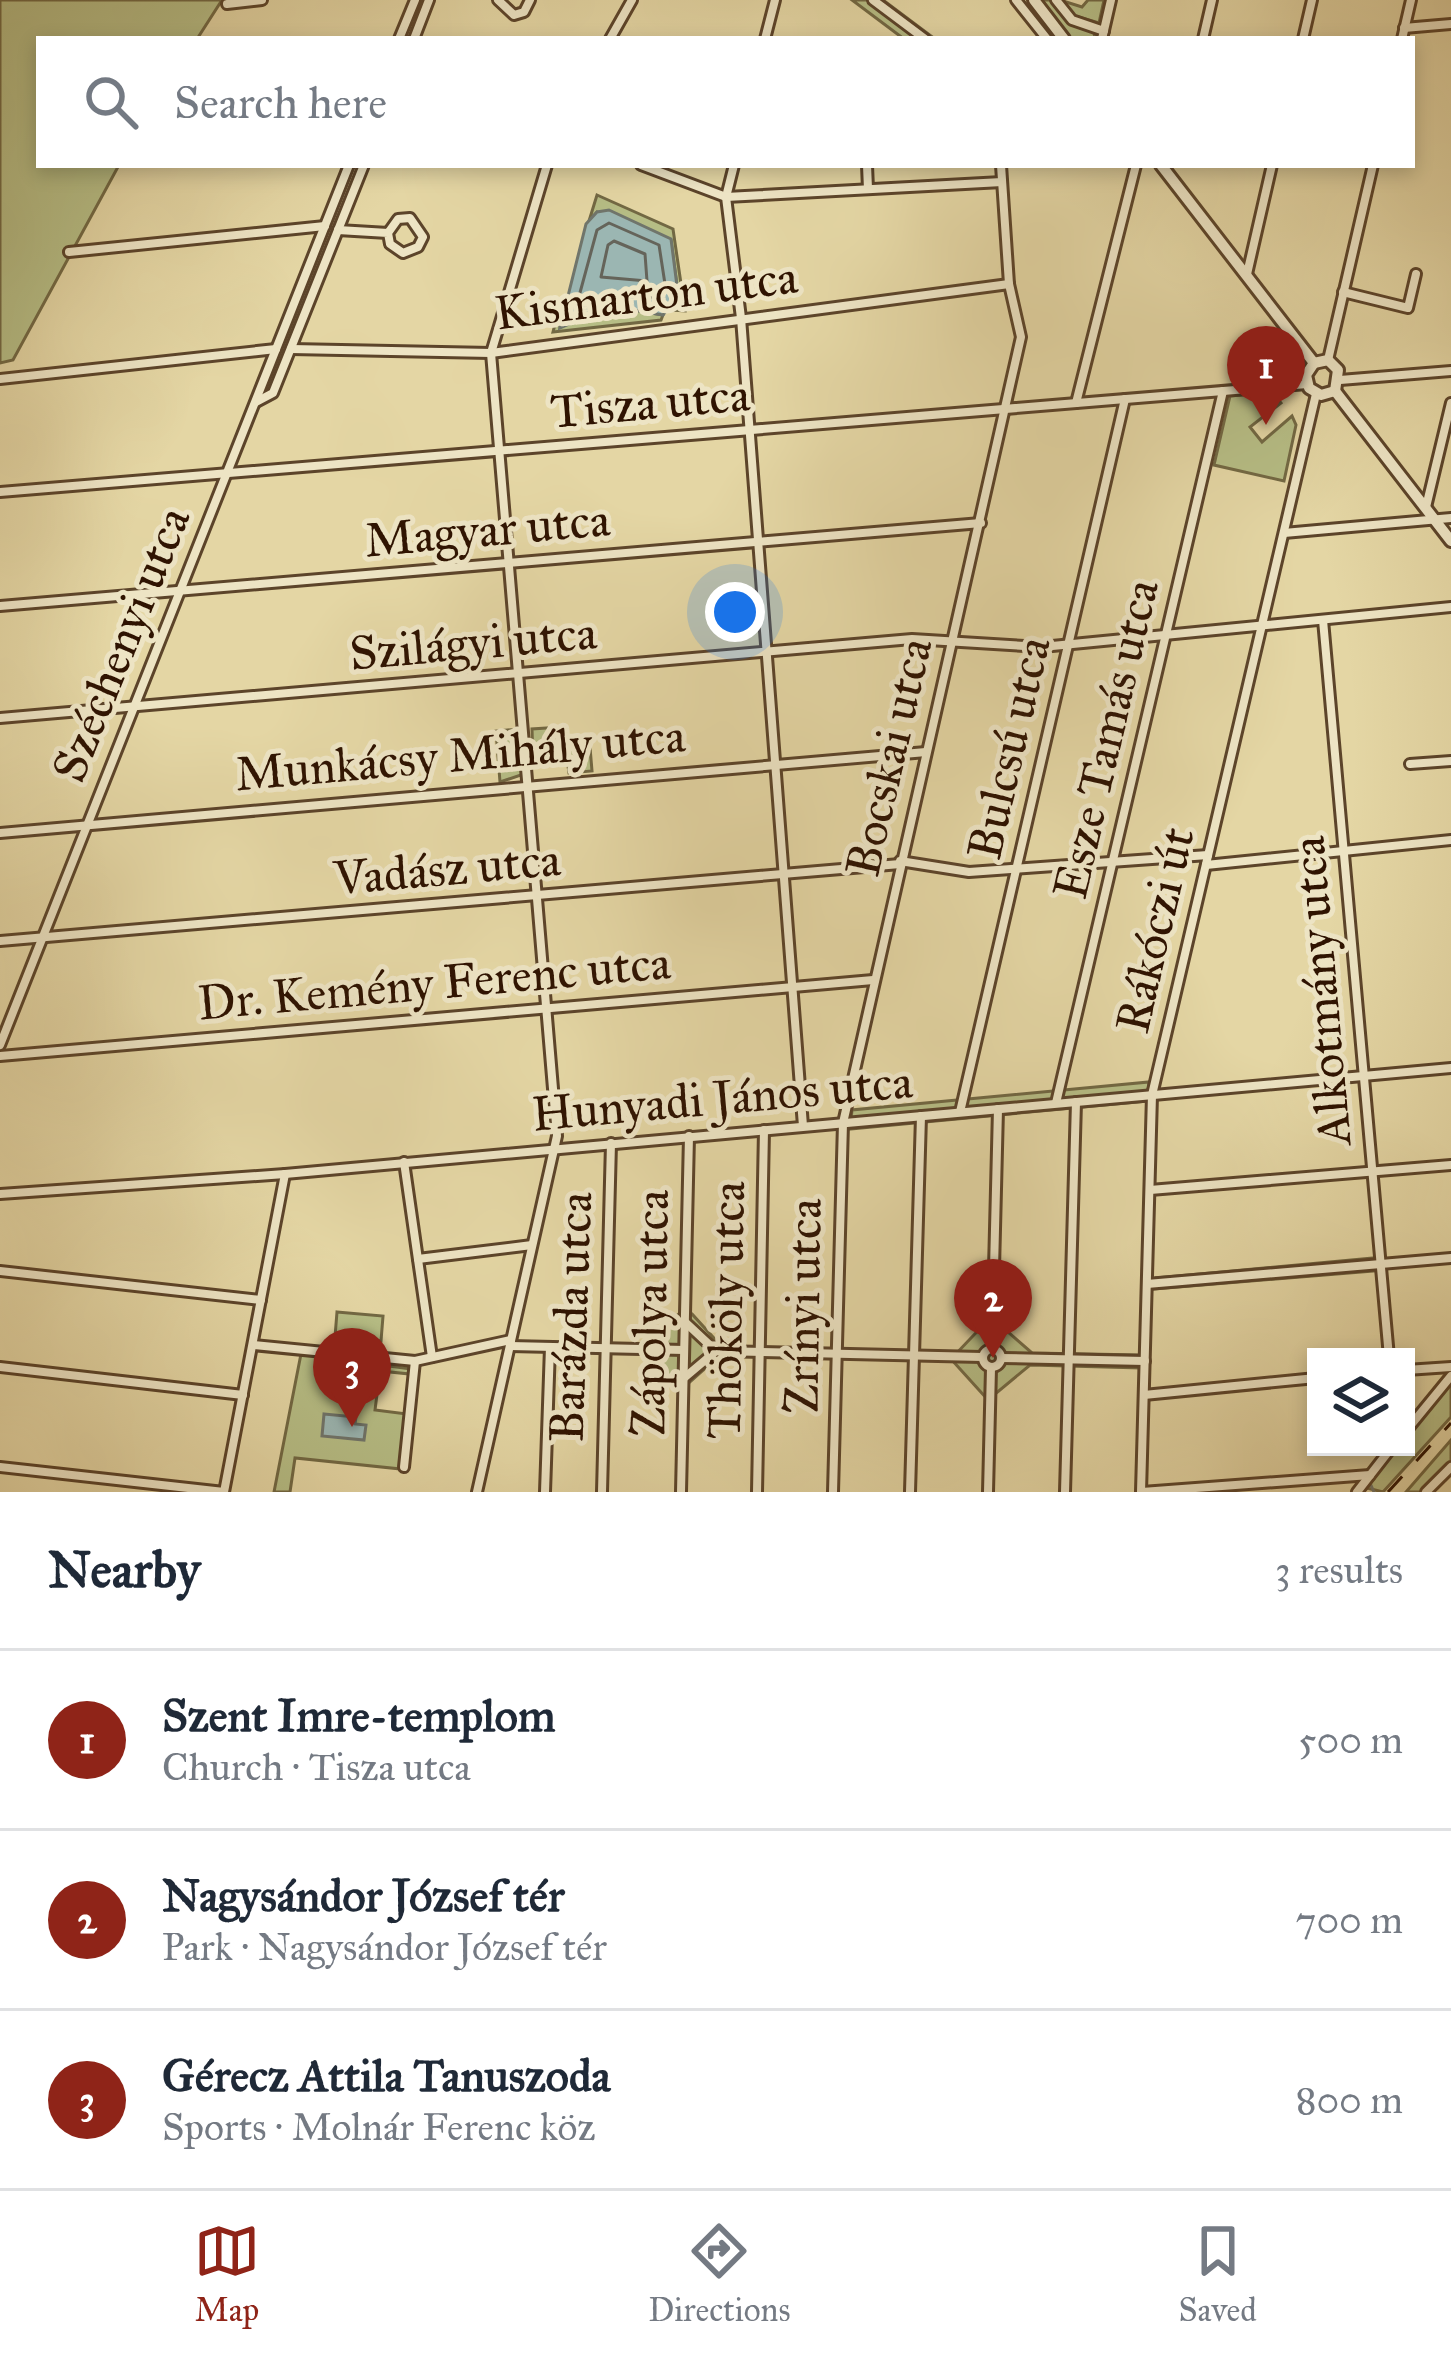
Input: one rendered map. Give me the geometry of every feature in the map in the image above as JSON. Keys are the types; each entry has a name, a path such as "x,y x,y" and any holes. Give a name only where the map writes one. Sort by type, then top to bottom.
{"street":[{"path":"227,4 262,0"},
{"path":"400,36 415,0"},
{"path":"415,36 429,0"},
{"path":"498,0 514,15 524,12 530,0"},
{"path":"612,36 632,0"},
{"path":"766,36 775,0"},
{"path":"873,0 921,36"},
{"path":"1016,0 1045,36"},
{"path":"1034,0 1062,36"},
{"path":"1056,0 1072,20 1102,35 1111,0"},
{"path":"1204,36 1212,0"},
{"path":"1304,36 1312,0"},
{"path":"1403,36 1411,0"},
{"path":"1405,28 1451,24"},
{"name":"Széchenyi utca","path":"0,1045 348,168"},
{"name":"Széchenyi utca","path":"255,403 273,392 363,168"},
{"path":"477,1492 554,1149 512,562 491,353 546,168"},
{"path":"649,168 726,197 1002,182"},
{"path":"733,168 726,197 741,318 803,1126"},
{"path":"867,168 868,189"},
{"name":"Bocskai utca","path":"843,1123 1021,337 1009,284 1000,168"},
{"path":"1076,404 1135,168"},
{"path":"1246,274 1272,168"},
{"path":"1372,168 1343,292 1311,389 1451,370"},
{"path":"1171,171 1246,274 1321,362 1451,541"},
{"path":"410,218 423,237 418,248 403,253 393,248 388,233 393,222 410,218"},
{"path":"69,252 325,226"},
{"path":"338,230 388,233"},
{"path":"1343,292 1408,308 1417,274"},
{"name":"Kismarton utca","path":"291,349 491,353 1009,284"},
{"path":"0,379 276,349"},
{"name":"Tisza utca","path":"0,492 1223,391 1311,389"},
{"name":"Rákóczi út","path":"1142,1492 1152,1095 1284,533 1311,389"},
{"name":"Esze Tamás utca","path":"1056,1103 1223,391"},
{"name":"Bulcsú utca","path":"960,1112 1125,399"},
{"path":"1426,508 1451,404"},
{"path":"1284,533 1451,518"},
{"name":"Magyar utca","path":"0,606 981,523"},
{"name":"Szilágyi utca","path":"0,718 912,639 1005,649 1451,607"},
{"name":"Alkotmány utca","path":"1323,620 1388,1348"},
{"name":"Munkácsy Mihály utca","path":"0,833 529,783 926,752"},
{"path":"1410,764 1451,761"},
{"name":"Vadász utca","path":"0,941 900,862 969,872 1207,860 1451,840"},
{"name":"Dr. Kemény Ferenc utca","path":"0,1056 873,980"},
{"name":"Hunyadi János utca","path":"0,1194 285,1174 1451,1068"},
{"path":"1065,1492 1076,1102"},
{"path":"998,1108 992,1349 1001,1358 1145,1361"},
{"path":"910,1492 921,1115"},
{"name":"Zrínyi utca","path":"833,1492 843,1123"},
{"name":"Thököly utca","path":"757,1492 764,1130"},
{"name":"Zápolya utca","path":"681,1492 689,1136"},
{"name":"Barázda utca","path":"602,1492 611,1144"},
{"path":"404,1162 432,1357"},
{"path":"1150,1190 1451,1166"},
{"path":"0,1467 224,1492 285,1174"},
{"path":"418,1258 532,1245"},
{"path":"1147,1284 1451,1258"},
{"path":"0,1271 261,1300"},
{"path":"685,1322 716,1351"},
{"path":"253,1345 415,1361 510,1343 684,1350"},
{"path":"545,1492 550,1347"},
{"path":"683,1379 716,1351 982,1357 992,1349"},
{"path":"982,1357 992,1368"},
{"path":"988,1492 992,1368 1001,1358"},
{"path":"404,1466 415,1361"},
{"path":"0,1366 243,1395"},
{"path":"1415,1369 1451,1366"},
{"path":"1415,1420 1451,1376"},
{"path":"1144,1395 1307,1379"},
{"path":"1357,1492 1385,1456"},
{"path":"1426,1492 1438,1487 1451,1467"},
{"path":"1142,1492 1370,1475"}],"green space":[{"path":"0,0 222,0 199,36 36,36 36,168 117,168 13,360 0,363"},
{"path":"852,0 883,0 931,36 900,36"},
{"path":"1040,0 1052,0 1071,23 1095,36 1068,36"},
{"path":"1060,0 1082,7 1088,0 1104,0 1099,23 1072,15"},
{"path":"597,195 673,229 685,311 668,310 678,293 671,240 597,212 589,221"},
{"path":"611,306 663,315 661,320 553,332 559,309 560,327"},
{"path":"1272,392 1281,403 1250,427 1262,442 1292,416 1296,425 1284,481 1214,465 1230,396"},
{"path":"561,727 563,749 590,747 592,771 569,773 567,759 533,760 532,729"},
{"path":"520,729 524,774 500,782 496,731"},
{"path":"1149,1082 1147,1101 850,1129 852,1110"},
{"path":"1374,1258 1375,1271 1153,1289 1156,1278"},
{"path":"337,1312 383,1316 381,1341 335,1337"},
{"path":"681,1312 692,1314 721,1346 718,1357 682,1389 647,1356 644,1343"},
{"path":"991,1317 1032,1353 1140,1355 1140,1368 1030,1365 988,1400 951,1359"},
{"path":"301,1354 411,1369 410,1374 380,1371 375,1410 407,1414 401,1469 295,1458 290,1492 274,1492"},
{"path":"1451,1379 1451,1417 1383,1492 1367,1488 1390,1456 1415,1456 1415,1422"},
{"path":"1451,1440 1451,1462 1422,1492 1406,1492"}],"water":[{"path":"609,210 671,239 678,294 663,315 611,306 560,328 586,224 597,212"},
{"path":"324,1414 356,1417 355,1424 366,1425 364,1440 322,1436"}],"waterway":[{"path":"1374,1492 1370,1483 1391,1456"}],"railway":[{"path":"1388,1492 1451,1423"}],"place":[{"name":"Szent Imre-templom","path":"1266,425"},
{"name":"Nagysándor József tér","path":"993,1358"},
{"name":"Gérecz Attila Tanuszoda","path":"352,1427"}]}
